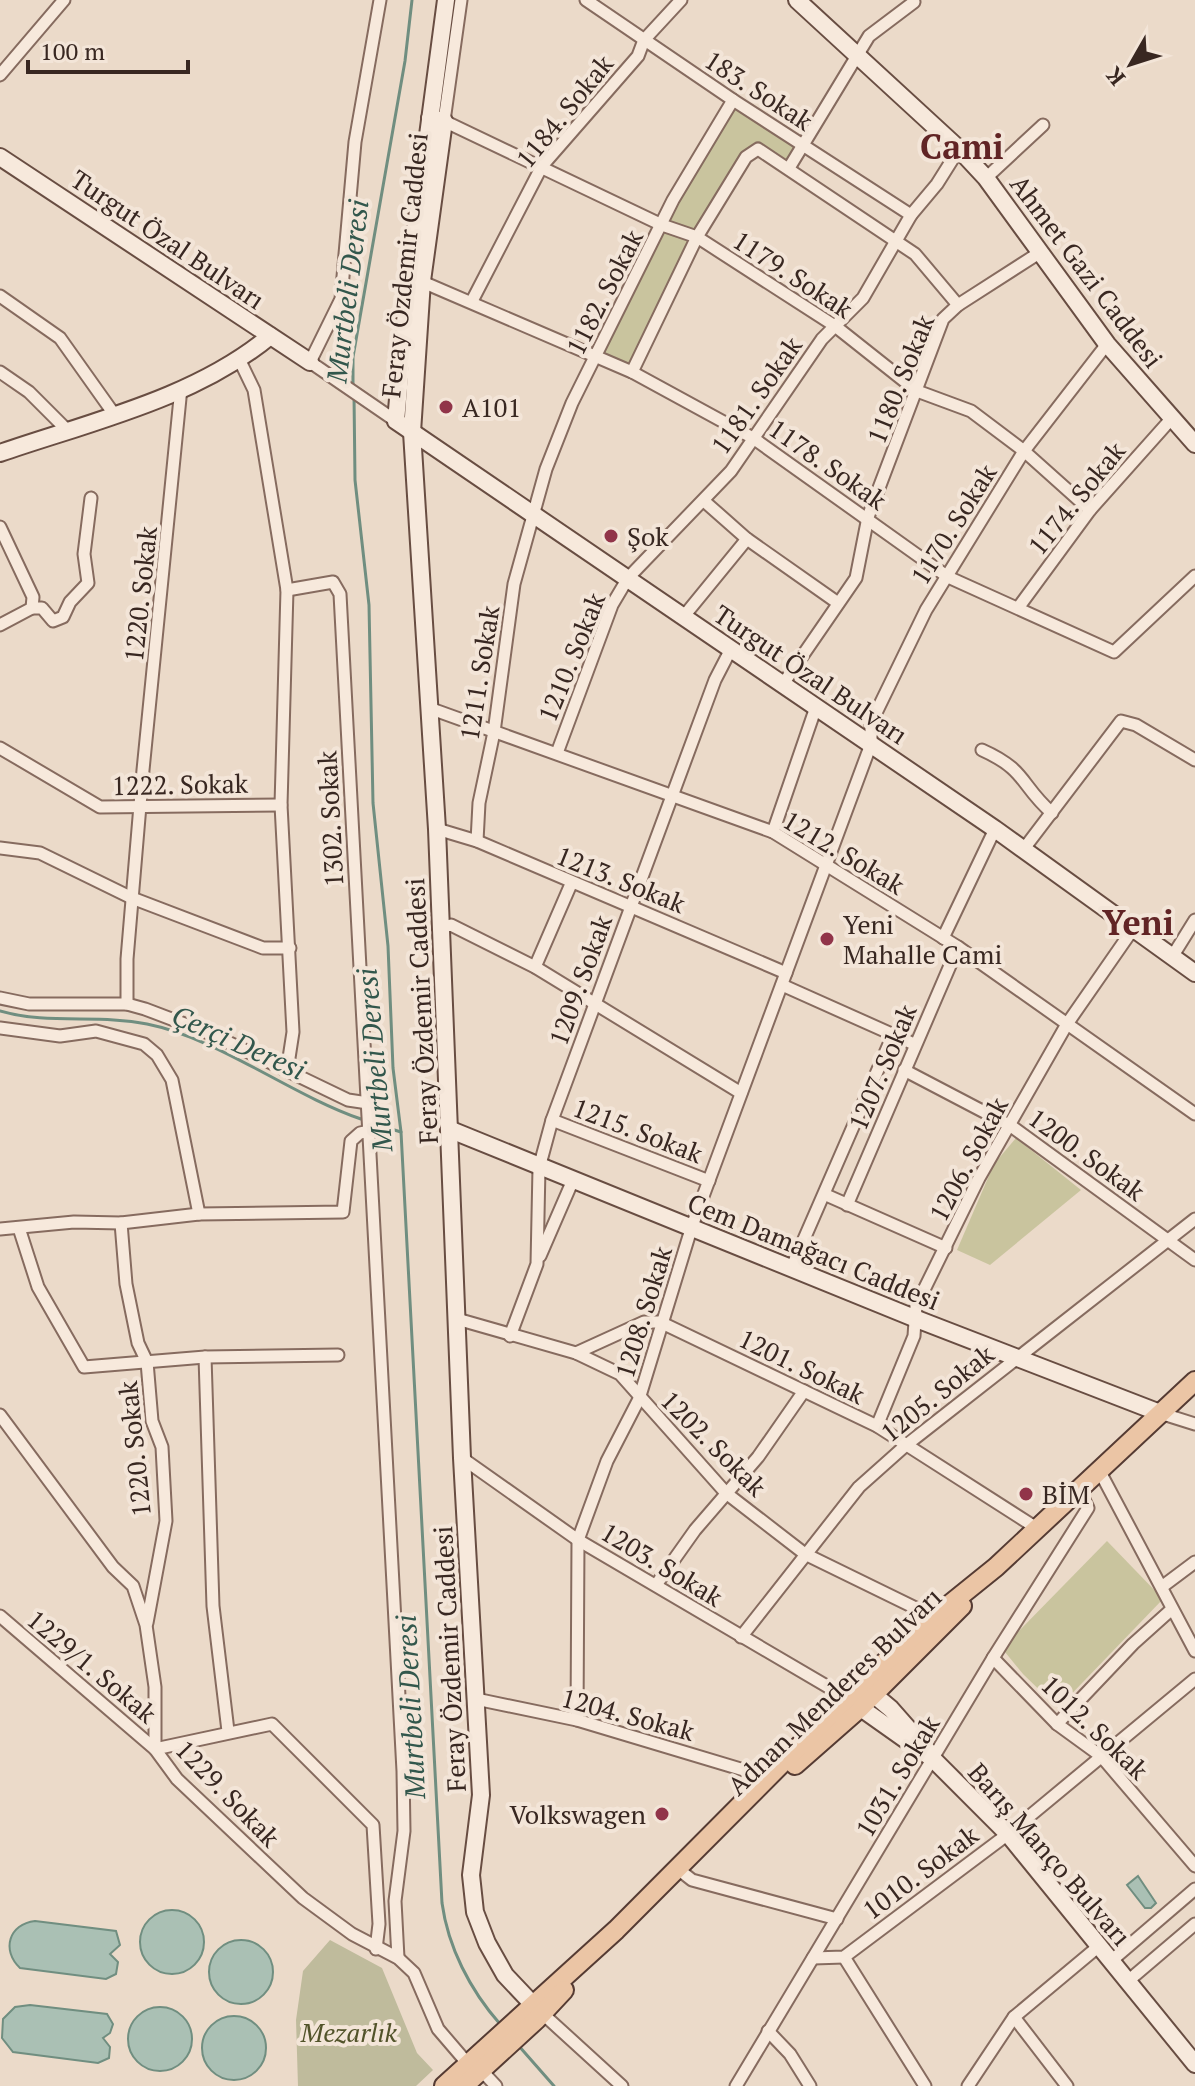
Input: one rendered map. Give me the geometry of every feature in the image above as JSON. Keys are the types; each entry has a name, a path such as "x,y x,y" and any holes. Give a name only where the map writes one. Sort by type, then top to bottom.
{"main road":[{"name":"Adnan Menderes Bulvarı","path":"702,1845 723,1832 861,1696 934,1617 996,1567 1195,1381"},
{"name":"Adnan Menderes Bulvarı","path":"444,2086 478,2065 534,2013 702,1845 717,1825 767,1777 945,1626 996,1567"},
{"name":"Adnan Menderes Bulvarı","path":"464,2086 478,2065"}],"street":[{"path":"0,75 64,0"},
{"path":"380,0 355,142 341,299 310,362 396,421 437,120 446,0"},
{"name":"Feray Özdemir Caddesi","path":"437,120 461,0"},
{"name":"183. Sokak","path":"586,0 911,215"},
{"name":"1184. Sokak","path":"472,301 542,166 638,56 644,40 681,0"},
{"name":"Ahmet Gazi Caddesi","path":"797,0 860,55 986,178 1107,344 1195,444"},
{"path":"789,168 869,36 914,2"},
{"name":"1182. Sokak","path":"532,512 572,403 662,225 733,100"},
{"name":"1179. Sokak","path":"437,120 542,166 662,225 697,237 835,326 917,391 971,411 1024,451 1090,510"},
{"path":"986,178 1043,125"},
{"path":"632,372 697,237 752,152 758,149 915,254 958,305"},
{"name":"1181. Sokak","path":"628,578 704,501 835,326 863,298 911,215 937,184 959,149"},
{"name":"Turgut Özal Bulvarı","path":"0,157 310,362"},
{"name":"1180. Sokak","path":"783,684 856,578 868,517 943,319 958,305 1039,253"},
{"name":"Feray Özdemir Caddesi","path":"416,279 412,432 437,829 462,1458 481,1795 471,1875 475,1912 505,1975 534,2013"},
{"name":"1178. Sokak","path":"416,279 632,372 753,438 868,517 948,577 1114,652 1195,576"},
{"path":"0,296 60,338 114,414"},
{"path":"0,453 181,388 240,361 270,336"},
{"name":"1170. Sokak","path":"871,744 871,723 926,610 1024,451 1107,344"},
{"path":"240,361 254,390 287,590 281,805 293,1032 287,1071"},
{"path":"0,372 29,392 67,430"},
{"name":"1220. Sokak","path":"127,1004 132,898 181,388"},
{"name":"1174. Sokak","path":"1018,608 1090,510 1172,418"},
{"name":"Turgut Özal Bulvarı","path":"396,421 995,829 1195,973"},
{"path":"0,625 32,608 42,608 53,621 63,617 77,594 85,588 84,554 91,498"},
{"path":"704,501 747,539 838,603"},
{"name":"1211. Sokak","path":"477,841 479,803 494,732 514,584 532,512"},
{"path":"0,527 33,597 32,608"},
{"path":"684,616 747,539"},
{"name":"1210. Sokak","path":"557,753 612,605 628,578"},
{"name":"1302. Sokak","path":"287,590 333,582 340,594 368,1103"},
{"name":"1209. Sokak","path":"510,1336 537,1264 539,1168 552,1120 715,680 731,649"},
{"path":"773,832 816,707"},
{"name":"1212. Sokak","path":"429,708 773,832 958,947 1195,1114"},
{"path":"1023,850 1121,721 1136,725 1195,760"},
{"name":"1208. Sokak","path":"577,1720 578,1540 607,1461 639,1399 660,1322 692,1226 871,744"},
{"name":"1222. Sokak","path":"0,748 100,807 281,805"},
{"path":"982,750 999,756 1021,774 1033,797 1052,813"},
{"name":"1213. Sokak","path":"437,829 477,841 571,884 630,906 784,979"},
{"path":"943,938 995,829"},
{"path":"0,848 40,853 132,898 263,948 290,948"},
{"path":"535,967 571,884"},
{"path":"1172,957 1195,920"},
{"path":"439,928 451,925 535,967 741,1093"},
{"name":"1206. Sokak","path":"877,1426 914,1336 916,1306 979,1178 1067,1024 1133,929"},
{"name":"1207. Sokak","path":"847,1205 958,947"},
{"path":"784,979 914,1044"},
{"path":"0,998 29,1004 127,1004 211,1034 348,1100 368,1103 403,1771 404,1831 395,1901 398,1958 414,1973 438,2029 496,2086"},
{"path":"0,1028 60,1036 96,1031 144,1044 157,1055 172,1080 199,1214"},
{"name":"1207. Sokak","path":"791,1269 826,1195 893,1035"},
{"name":"1200. Sokak","path":"904,1070 1011,1126 1195,1260"},
{"name":"1215. Sokak","path":"552,1120 709,1181"},
{"name":"Cem Damağacı Caddesi","path":"451,1130 791,1269 1160,1413"},
{"path":"0,1229 74,1222 121,1223 199,1214 343,1212 351,1141 360,1133 370,1131"},
{"path":"537,1264 573,1180"},
{"path":"826,1195 946,1248"},
{"name":"1205. Sokak","path":"741,1637 859,1487 905,1446 1195,1219"},
{"name":"1220. Sokak","path":"121,1223 126,1284 138,1343 147,1362 152,1421 162,1447 166,1521 146,1625"},
{"path":"19,1228 38,1287 84,1367 205,1357 338,1355"},
{"name":"1202. Sokak","path":"457,1319 576,1353 620,1374 639,1399 726,1493 805,1554 934,1617"},
{"path":"576,1353 644,1322 660,1322"},
{"name":"1201. Sokak","path":"660,1322 877,1426 1038,1529"},
{"path":"205,1357 213,1606 228,1731"},
{"path":"656,1585 726,1493 758,1457 804,1391"},
{"path":"1160,1413 1195,1424"},
{"name":"1229. Sokak","path":"0,1415 113,1567 133,1586 146,1625 155,1687 155,1749 177,1779 303,1898 376,1949 398,1958"},
{"name":"1203. Sokak","path":"462,1458 578,1540 741,1637 861,1696"},
{"path":"1099,1470 1195,1651"},
{"name":"1031. Sokak","path":"736,2086 993,1658 1088,1508 1079,1489"},
{"path":"1163,1586 1195,1562"},
{"path":"1057,1724 1133,1644 1172,1609"},
{"name":"1229/1. Sokak","path":"0,1616 155,1749"},
{"name":"1012. Sokak","path":"993,1658 1057,1724 1101,1756 1195,1866"},
{"name":"1010. Sokak","path":"844,1957 1008,1834 1195,1679"},
{"name":"Barış Manço Bulvarı","path":"861,1696 933,1759 1008,1834 1195,2064"},
{"name":"1204. Sokak","path":"476,1699 577,1720 767,1777"},
{"path":"155,1749 272,1724 373,1825 379,1924 376,1949"},
{"path":"678,1869 692,1880 837,1919"},
{"path":"1111,1961 1195,1889"},
{"path":"1128,1981 1195,1924"},
{"path":"968,2086 1014,2017 1099,1946"},
{"path":"813,1958 844,1957 925,2086"},
{"path":"534,2013 622,2086"},
{"path":"1014,2017 1067,2086"},
{"path":"768,2031 790,2054 810,2086"}],"shaded area":[{"path":"733,100 804,145 789,168 758,149 697,237 632,372 596,355 662,226"},
{"path":"1016,1138 1081,1190 990,1265 957,1250 994,1164"},
{"path":"1107,1541 1163,1599 1058,1708 1005,1652 1015,1635"},
{"path":"1138,1876 1156,1903 1151,1908 1145,1908 1127,1885"},
{"path":"166,1910 178,1910 195,1919 202,1930 202,1954 195,1965 178,1974 166,1974 154,1969 145,1960 140,1948 140,1936 145,1924 154,1915"},
{"path":"35,1921 116,1931 120,1945 110,1954 118,1962 116,1974 106,1979 20,1968 11,1953 11,1939 19,1927"},
{"path":"235,1940 247,1940 264,1949 271,1960 271,1984 264,1995 247,2004 235,2004 223,1999 214,1990 209,1978 209,1966 214,1954 223,1945"},
{"path":"30,2005 107,2014 113,2024 110,2033 103,2038 110,2047 109,2058 98,2063 13,2052 2,2038 3,2019 15,2007"},
{"path":"154,2007 166,2007 183,2016 190,2027 190,2051 183,2062 166,2071 154,2071 142,2066 133,2057 128,2045 128,2033 133,2021 142,2012"},
{"path":"228,2016 240,2016 257,2025 264,2036 264,2060 257,2071 240,2080 228,2080 216,2075 207,2066 202,2054 202,2042 207,2030 216,2021"}],"green space":[{"name":"Mezarlık","path":"330,1940 382,1968 417,2053 433,2070 416,2086 298,2086 296,2020 303,1971"}],"waterway":[{"name":"Murtbeli Deresi","path":"353,387 353,357 405,61 412,0"},
{"name":"Murtbeli Deresi","path":"354,395 355,480 369,605 373,803 388,946 393,1068 401,1132 442,1903 449,1936 462,1967 479,1997 500,2024"},
{"name":"Çerçi Deresi","path":"0,1011 36,1018 129,1021 174,1031 201,1041 308,1096 361,1119"},
{"name":"Çerçi Deresi","path":"378,1125 401,1132"},
{"name":"Murtbeli Deresi","path":"518,2045 554,2086"}],"place":[{"name":"A101","path":"446,407"},
{"name":"Şok","path":"611,536"},
{"name":"Yeni Mahalle Cami","path":"827,939"},
{"name":"BİM","path":"1026,1494"},
{"name":"Volkswagen","path":"662,1814"}],"district":[{"name":"Cami","path":"962,146"},
{"name":"Yeni","path":"1138,922"}]}
